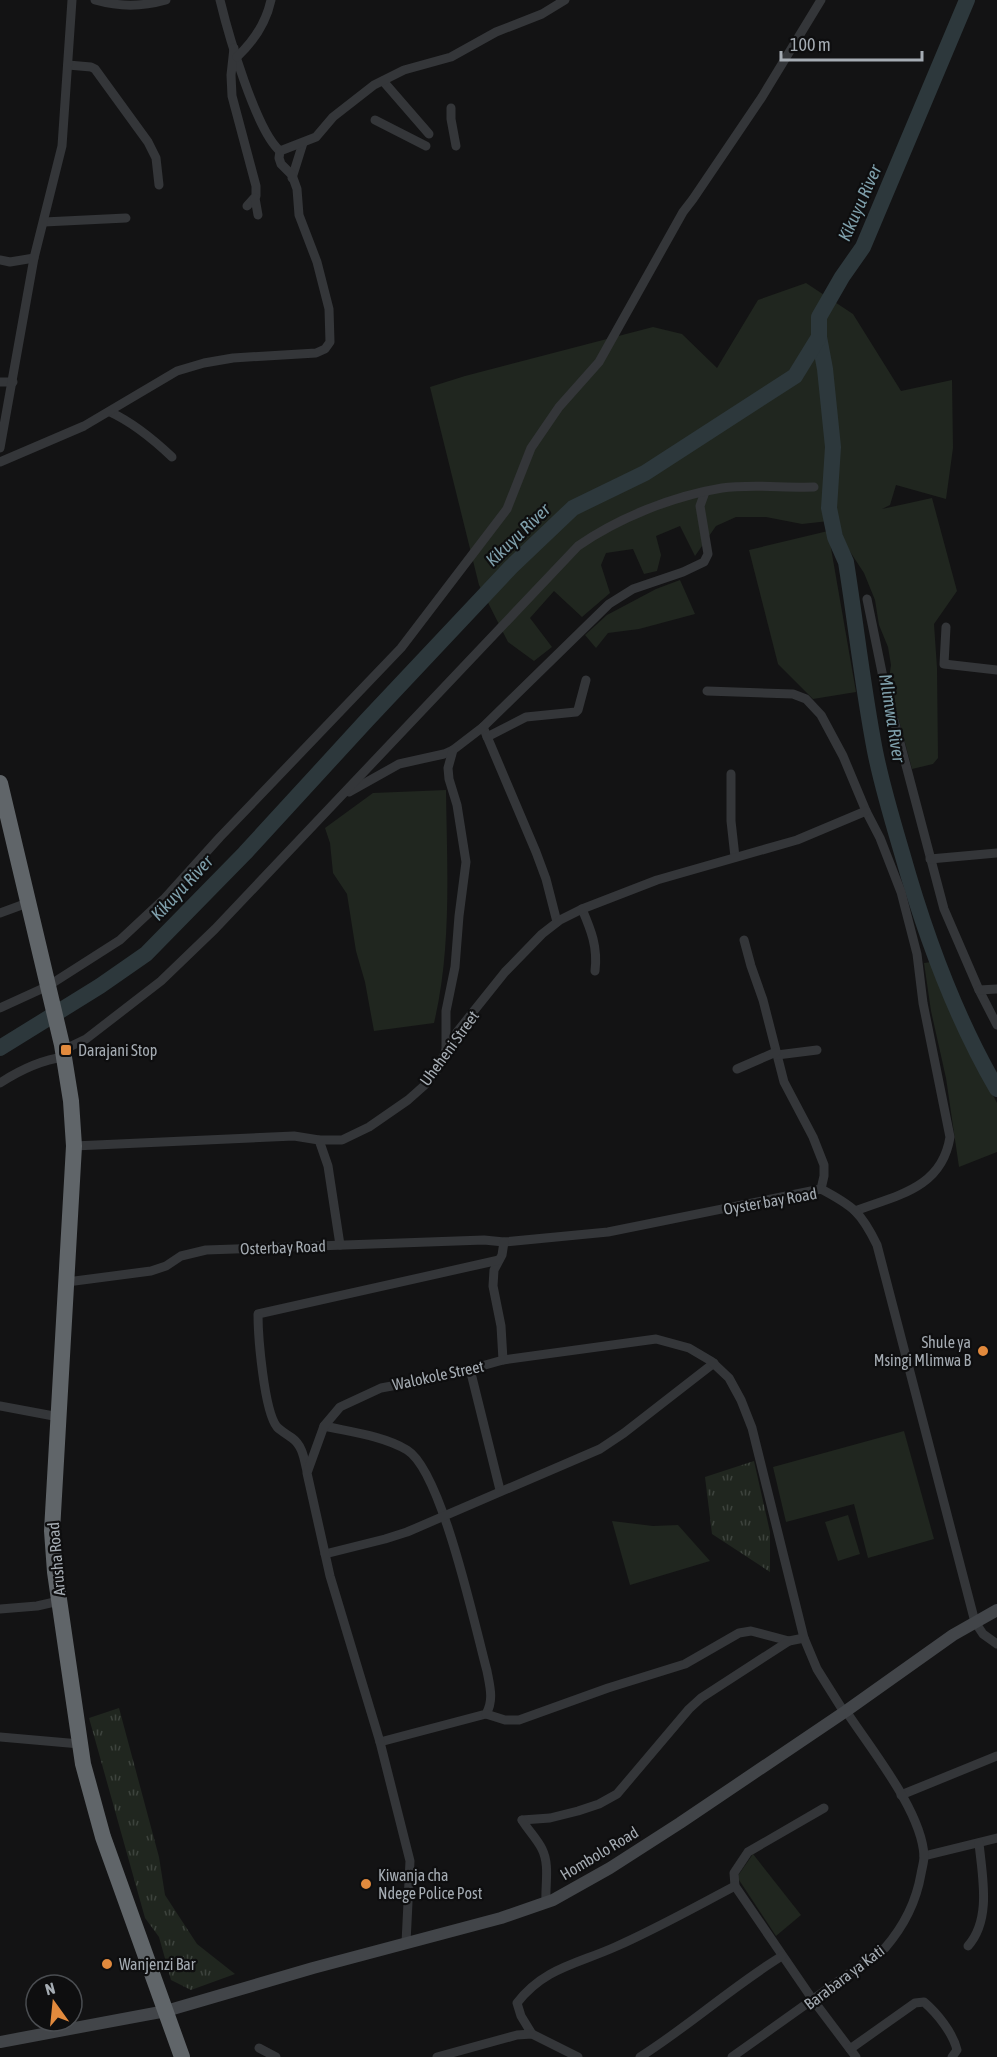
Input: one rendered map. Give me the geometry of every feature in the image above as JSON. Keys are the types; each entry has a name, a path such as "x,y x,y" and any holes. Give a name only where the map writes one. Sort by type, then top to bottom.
{"highway":[{"name":"Arusha Road","path":"0,783 64,1050 74,1146 52,1532 59,1601 83,1764 103,1837 182,2057"}],"street":[{"path":"0,448 34,258 62,146 72,0"},
{"path":"95,0 130,7 166,0"},
{"path":"220,0 260,121 268,138 280,151"},
{"path":"258,215 255,198 256,186 232,96 231,75 236,52 255,38 266,18 271,0"},
{"path":"280,151 316,137 333,117 361,94 383,81 404,70 451,57 496,32 542,14 565,0"},
{"path":"0,1008 48,990 120,940 165,898 220,837 401,648 507,509 531,448 559,407 599,362 683,212 762,98 821,0"},
{"path":"68,65 95,69 148,142 156,158 159,185"},
{"path":"383,81 429,134"},
{"path":"451,108 456,146"},
{"path":"375,120 426,146"},
{"path":"292,178 303,143"},
{"path":"0,462 84,426 177,371 233,358 316,353 325,349 330,342 326,293 317,262 303,229 297,189 281,164 280,151"},
{"path":"247,206 255,198"},
{"path":"44,222 126,218"},
{"path":"0,260 34,258"},
{"path":"0,382 13,382"},
{"path":"110,412 144,432 172,457"},
{"path":"0,1083 13,1074 48,1059 86,1038 161,981 259,885 578,546 622,519 705,492 740,487 814,487"},
{"path":"340,797 399,764 453,750 483,727 609,604 633,589 683,572 704,562 708,554 700,506 705,492"},
{"path":"867,599 884,682 944,909 979,990 997,1025"},
{"path":"946,627 944,664 997,670"},
{"path":"487,737 526,717 576,712 586,680"},
{"path":"707,691 777,692 793,694 806,699 821,715 843,756 880,838 901,892 917,954 923,1003 950,1137 947,1154 937,1171 924,1182 855,1210"},
{"path":"483,727 536,852 546,879 557,922"},
{"path":"446,1050 446,1011 455,967 466,862 457,805 449,779 448,768 453,750"},
{"path":"731,774 731,821 735,857"},
{"name":"Uheheni Street","path":"74,1146 294,1136 319,1140 342,1140 369,1127 408,1100 426,1084 438,1069 457,1032 505,972 557,922 582,909 657,880 796,840 866,811"},
{"path":"930,859 997,853"},
{"path":"0,912 30,902"},
{"path":"582,909 595,942 597,955 595,970"},
{"path":"744,940 750,966 763,1000 784,1082 813,1137 824,1165 824,1176 820,1189"},
{"path":"979,990 997,989"},
{"path":"737,1069 776,1054 817,1050"},
{"path":"319,1140 328,1166 340,1245"},
{"name":"Oyster bay Road","path":"504,1242 609,1232 820,1189 842,1200 855,1210 866,1222 877,1245 975,1622"},
{"name":"Osterbay Road","path":"67,1282 158,1269 181,1256 206,1250 484,1240 504,1242"},
{"path":"503,1360 501,1326 493,1286 494,1270 504,1242"},
{"path":"406,1943 410,1861 380,1742 325,1554 300,1447 295,1440 277,1427 269,1409 258,1340 258,1314 499,1260"},
{"name":"Walokole Street","path":"307,1473 324,1425 340,1407 381,1388 446,1376 503,1360 656,1339 689,1348 714,1364 729,1378 741,1400 752,1428 804,1638 817,1669 845,1711"},
{"path":"325,1554 385,1539 600,1449 714,1364"},
{"path":"470,1369 500,1490"},
{"path":"0,1406 59,1417"},
{"path":"324,1425 393,1444 409,1451 430,1478 445,1515 487,1671 492,1696 491,1706 486,1714"},
{"path":"0,1609 37,1606 59,1601"},
{"name":"Hombolo Road","path":"0,2042 166,2011 501,1918 546,1902 610,1868 845,1711 953,1635 997,1610"},
{"path":"975,1622 983,1634 997,1644"},
{"path":"380,1742 486,1714 505,1720 519,1720 608,1688 685,1664 739,1633 751,1631 789,1641"},
{"path":"546,1902 545,1857 541,1846 522,1820 550,1818 578,1811 599,1804 617,1794 689,1708 734,1675 789,1641 804,1638"},
{"name":"Barabara ya Kati","path":"732,2057 885,1948 897,1933 914,1902 924,1856 913,1820 901,1795 845,1711"},
{"path":"0,1737 80,1744"},
{"path":"901,1795 997,1756"},
{"path":"824,1808 748,1852 734,1873 735,1887 813,2000 853,2053 908,2007 924,2002 932,2009 955,2042 957,2050 952,2057"},
{"path":"924,1856 997,1838"},
{"path":"968,1946 982,1918 980,1842"},
{"path":"578,2057 532,2034 520,2016 517,2003 528,1988 560,1968 614,1947 735,1887"},
{"path":"640,2057 669,2038 753,1974 782,1956"},
{"path":"437,2057 532,2034"},
{"path":"259,2048 276,2057"}],"green space":[{"path":"806,283 853,314 901,391 952,380 953,448 946,499 896,485 890,505 882,509 932,498 957,591 934,624 938,758 933,764 912,769 892,694 888,647 879,625 875,600 864,573 845,544 838,520 802,524 766,517 736,517 716,526 695,556 680,526 656,536 661,555 657,571 644,574 633,549 606,553 601,565 610,593 582,617 554,591 530,618 552,647 534,661 508,642 479,585 430,387 653,327 682,334 717,368 758,300"},
{"path":"828,531 856,692 813,699 778,664 749,550"},
{"path":"680,580 695,614 639,629 608,633 596,648 585,635 607,615 656,589"},
{"path":"446,790 446,936 440,994 434,1023 374,1031 365,982 356,951 347,894 333,873 330,843 325,828 373,793"},
{"path":"931,962 954,1018 997,1103 997,1152 959,1167 946,1078 931,1011 924,963"},
{"path":"904,1431 934,1539 868,1558 854,1504 786,1522 773,1467"},
{"path":"754,1461 770,1532 770,1572 712,1534 705,1477"},
{"path":"848,1515 860,1554 838,1561 825,1522"},
{"path":"612,1521 653,1526 678,1525 710,1561 630,1585"},
{"path":"119,1708 159,1857 165,1895 197,1944 235,1974 191,1990 171,1980 159,1937 145,1918 89,1718"},
{"path":"753,1854 801,1915 776,1936 737,1877"}],"waterway":[{"name":"Kikuyu River","path":"0,1048 100,986 146,954 245,853 511,567 573,508 645,473 795,376 819,337 819,317 842,277 863,247 967,0"},
{"name":"Mlimwa River","path":"819,337 825,369 833,447 829,508 835,537 846,562 867,704 881,777 911,884 942,974 967,1032 997,1089"}],"place":[{"name":"Darajani Stop","path":"66,1050"},
{"name":"Shule ya Msingi Mlimwa B","path":"983,1351"},
{"name":"Kiwanja cha Ndege Police Post","path":"366,1884"},
{"name":"Wanjenzi Bar","path":"107,1964"}]}
